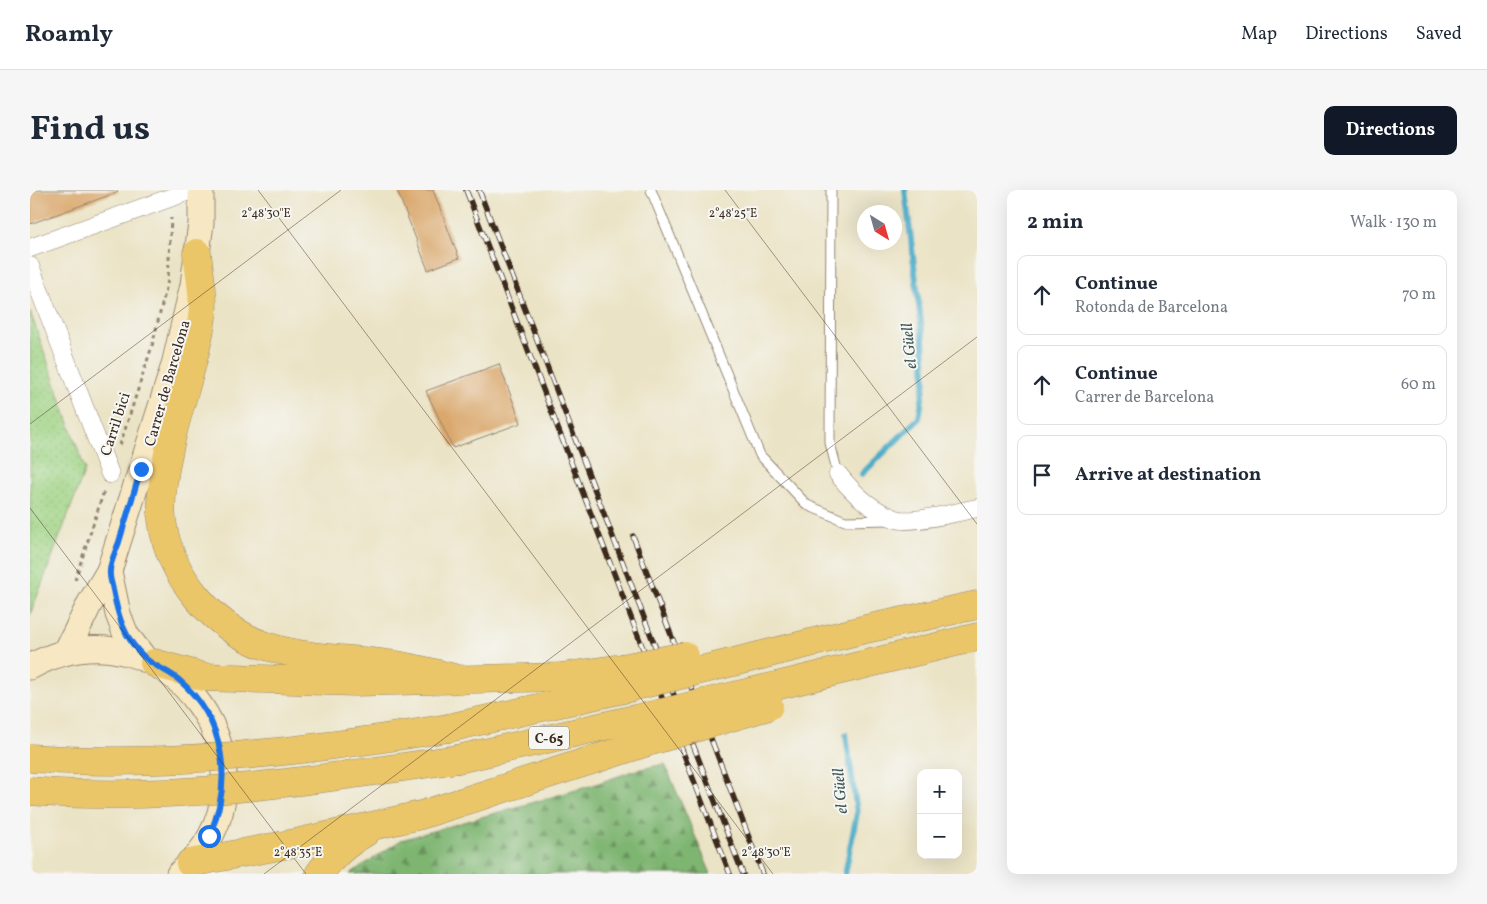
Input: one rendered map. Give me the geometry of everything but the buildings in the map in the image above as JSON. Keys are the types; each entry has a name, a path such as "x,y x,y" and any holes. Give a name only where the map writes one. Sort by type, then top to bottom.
{"highway":[{"path":"197,254 202,316 168,450 163,489 162,521 174,561 185,582 202,603 224,624 269,647 319,657 389,664 462,680"},
{"name":"C-65","path":"30,758 145,761 236,756 350,744 448,728 625,678 760,648 977,605"},
{"name":"C-65","path":"30,790 66,794 246,787 458,759 645,730 779,694 934,647 977,637"},
{"path":"150,661 204,677 355,682 560,677 625,678"},
{"path":"186,870 421,814 645,730"},
{"path":"319,874 331,857 344,844 378,824"}],"main road":[{"name":"Carrer de Barcelona","path":"66,652 90,603 110,571 174,365 194,285 201,223 201,190"},
{"name":"Carrer de Barcelona","path":"110,571 118,614 126,635 150,661"},
{"path":"30,667 66,652 107,650 150,661 180,681 198,700 212,724 222,759 224,776 220,807 209,836 186,870"}],"street":[{"path":"30,248 192,190"},
{"path":"30,266 110,474"},
{"path":"838,474 856,495 897,520 916,519 977,508"}],"lane":[{"path":"651,190 760,455 807,505 845,521 897,520"},
{"path":"831,190 830,443 838,474"}],"path":[{"name":"Carril bici","path":"74,581 152,346 168,280 170,198"}],"green space":[{"path":"30,311 85,470 30,615"},
{"path":"665,764 711,874 350,874 401,840 590,786 636,770"}],"waterway":[{"name":"el Güell","path":"862,474 919,418 925,381 923,339 905,190"},
{"name":"el Güell","path":"845,874 857,813 846,735"}],"railway":[{"path":"466,190 730,874"},
{"path":"479,190 743,874"},
{"path":"633,536 763,874"}],"route":[{"path":"141,469 110,571 118,614 126,635 145,659 168,671 191,692 205,710 218,739 224,776 220,807 209,836"}]}
